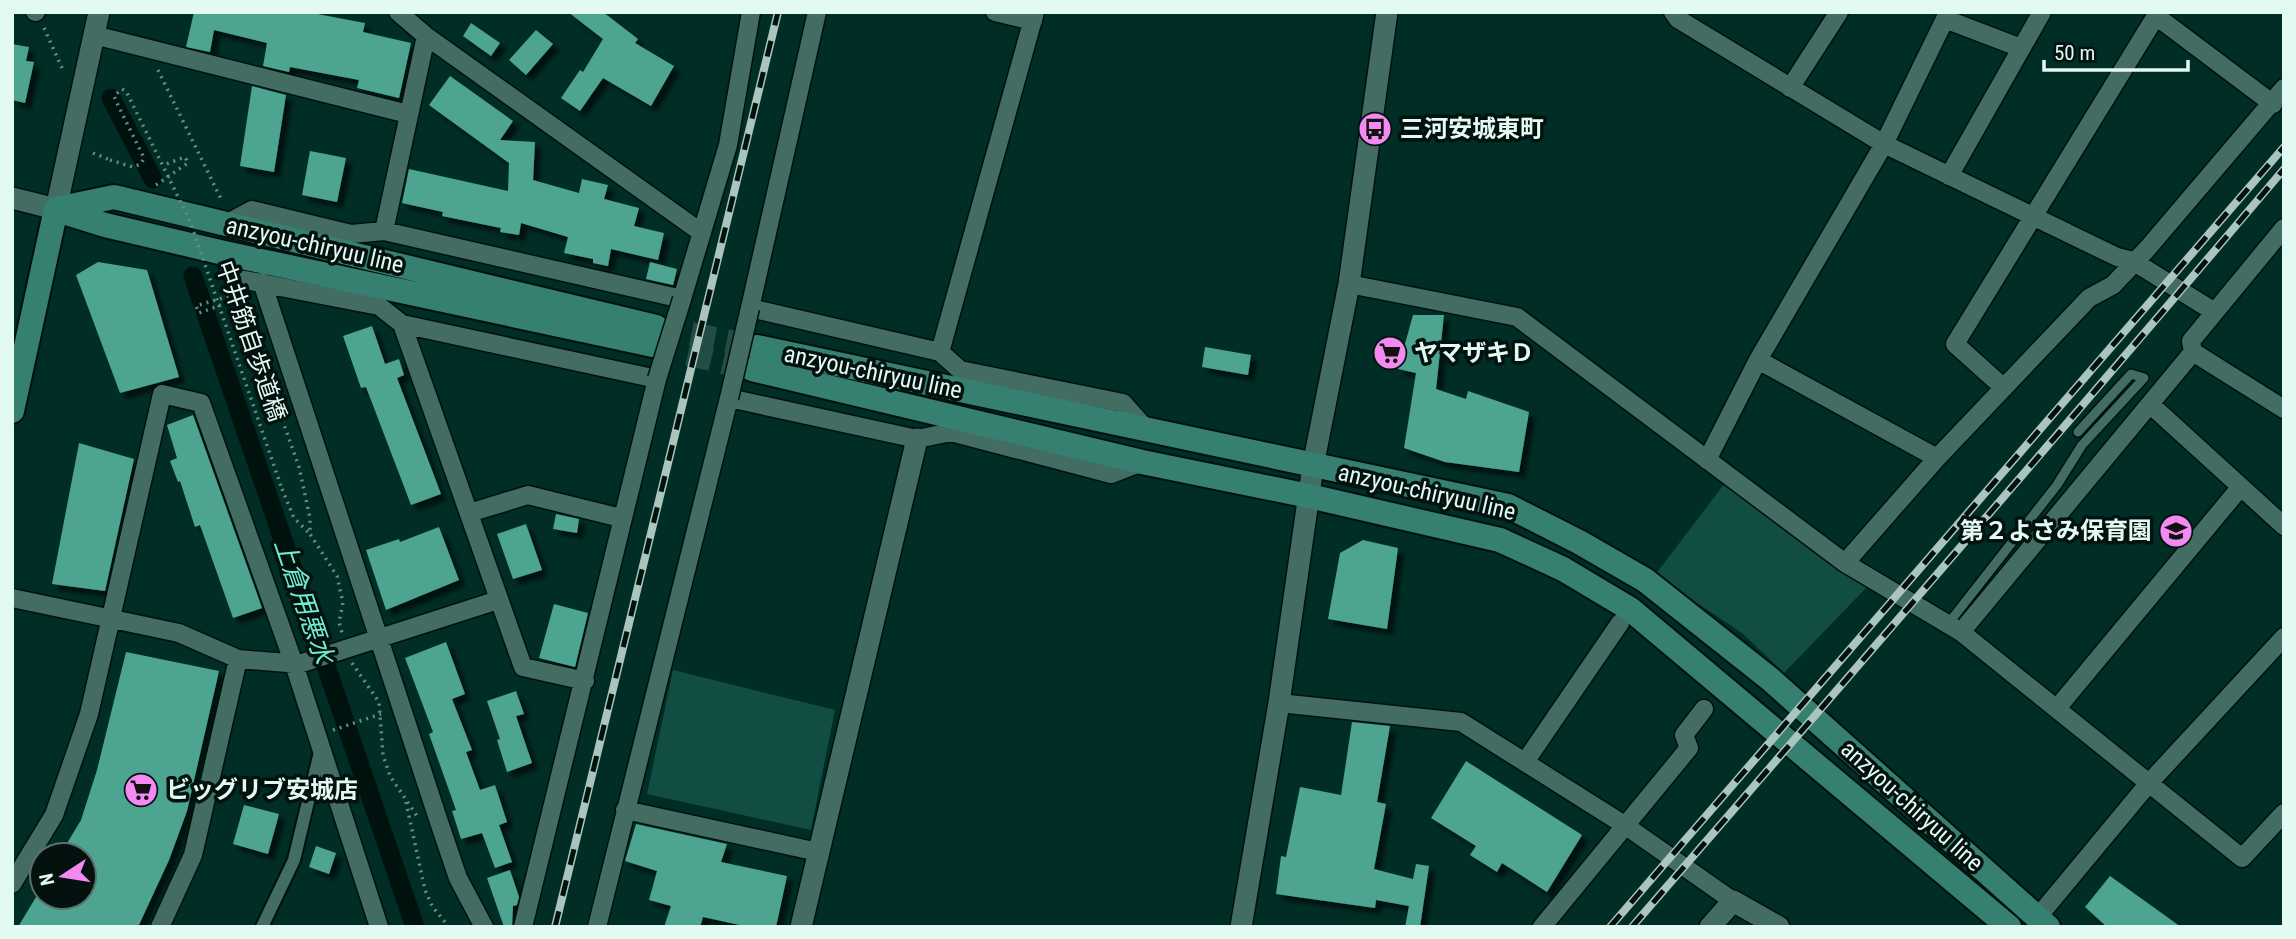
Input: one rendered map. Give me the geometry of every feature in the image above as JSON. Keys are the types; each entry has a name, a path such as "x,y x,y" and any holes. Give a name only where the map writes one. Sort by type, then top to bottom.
{"main road":[{"name":"anzyou-chiryuu line","path":"114,197 224,214 655,336 224,253 105,226 56,209 114,197"},
{"path":"12,411 56,209"},
{"name":"anzyou-chiryuu line","path":"2009,927 1630,609 1563,569 1500,540 1309,496 1142,462 754,358 1148,432 1507,506 1579,542 1645,580 1770,679 2042,922"}],"street":[{"path":"12,198 56,209 99,12"},
{"path":"398,12 426,36 702,233"},
{"path":"523,927 657,379 728,145 751,12"},
{"path":"597,927 729,398 817,12"},
{"path":"940,352 1034,16 995,12"},
{"path":"1241,927 1279,703 1313,466 1349,284 1387,12"},
{"path":"1673,12 1678,19 1884,144 2036,215 2117,257 2133,261 2213,311"},
{"path":"1790,88 1839,12"},
{"path":"1949,176 2042,12"},
{"path":"2004,388 1955,344 2156,16 2273,104"},
{"path":"1707,460 1758,360 1884,144 1945,19 2021,48"},
{"path":"94,35 408,114"},
{"path":"384,231 426,36"},
{"path":"1844,563 1937,458 2089,298 2113,285 2147,249 2284,88"},
{"path":"224,214 253,210 351,234 384,231 682,299"},
{"path":"2284,228 2190,341 2193,352 2284,409"},
{"path":"224,253 230,273 240,279 379,306 402,324 657,379"},
{"path":"262,282 458,878 484,927"},
{"path":"1349,284 1517,317 1844,563 1955,628 2058,707 2242,858 2284,813"},
{"path":"750,309 940,352 960,370 1123,403 1148,432"},
{"path":"402,324 523,667 585,681"},
{"path":"1955,628 2151,405 2193,352"},
{"path":"1758,360 1937,458"},
{"path":"12,884 54,815 89,714 162,394 201,403 296,664 320,752 376,925"},
{"path":"729,398 917,439 951,432 1111,474 1142,462"},
{"path":"2151,405 2239,489 2284,526"},
{"path":"801,927 917,439"},
{"path":"2058,707 2239,489"},
{"path":"469,513 528,495 621,519"},
{"path":"12,598 179,633 238,659 296,664 378,641 498,600"},
{"path":"1525,762 1620,623"},
{"path":"2042,922 2149,783 2284,637"},
{"path":"160,927 193,855 238,659"},
{"path":"1279,703 1461,722 1626,826 1732,901 1779,927"},
{"path":"1542,927 1689,748 1684,736 1704,709"},
{"path":"262,927 293,860 320,752"},
{"path":"625,810 818,852"},
{"path":"1710,927 1732,901"}],"lane":[{"path":"1955,628 2057,485 2082,445 2144,378 2131,374 2078,432"}],"path":[{"path":"36,12 62,68"},
{"path":"148,49 224,214"},
{"name":"中井筋自歩道橋","path":"93,153 133,167 141,164 144,158 114,96 122,89 126,90 190,221 294,518 310,534 337,576 344,603 339,622 341,652 354,670 364,678 379,702 381,714"},
{"path":"151,188 188,163 185,157 163,165"},
{"path":"221,304 199,313 196,306 239,293 251,311 266,374 299,467 310,518 310,534"},
{"path":"323,733 381,714 383,755 390,776 418,818"},
{"path":"404,796 432,906 449,927"},
{"path":"422,873 430,871"}],"green space":[{"path":"1725,483 1868,586 1784,673 1742,633 1655,575"},
{"path":"673,670 835,710 811,830 647,794"}],"building":[{"path":"194,12 307,12 365,23 363,32 411,43 399,98 357,88 359,80 290,67 289,72 263,66 267,43 214,30 210,52 186,47"},
{"path":"568,12 603,12 638,39 635,43 674,66 651,106 603,78 580,111 561,98 580,70 583,72 603,39"},
{"path":"471,23 500,43 491,56 463,36"},
{"path":"536,30 553,44 526,75 509,60"},
{"path":"12,44 29,47 26,61 34,62 25,103 12,100"},
{"path":"450,76 513,121 500,140 535,142 533,180 579,193 582,179 608,185 604,199 639,208 634,226 664,233 658,260 611,249 608,266 593,263 593,259 564,253 568,237 521,223 519,235 500,232 501,228 442,216 443,212 402,203 409,169 508,191 509,163 429,105"},
{"path":"252,86 286,95 274,172 240,166"},
{"path":"310,151 346,158 337,202 302,195"},
{"path":"98,262 147,270 179,377 120,393 76,275"},
{"path":"650,262 677,269 673,285 646,279"},
{"path":"1413,315 1444,315 1436,389 1466,399 1468,391 1529,412 1519,472 1445,462 1404,448 1416,373 1398,369"},
{"path":"372,326 385,364 399,359 404,375 397,378 441,494 411,505 366,387 361,388 343,336"},
{"path":"1205,347 1251,355 1248,375 1202,367"},
{"path":"193,415 262,608 233,618 200,525 195,527 180,481 178,482 170,461 177,458 167,425"},
{"path":"79,443 134,459 105,591 52,584"},
{"path":"556,514 579,519 577,533 553,529"},
{"path":"526,524 542,570 513,579 497,534"},
{"path":"439,527 459,580 386,610 366,550 399,539 400,542"},
{"path":"1363,540 1398,548 1387,629 1328,619 1340,553"},
{"path":"554,604 588,613 575,667 539,658"},
{"path":"446,642 465,694 452,699 472,750 466,752 480,790 495,785 507,822 499,825 512,862 495,868 482,833 461,839 452,811 456,810 429,734 433,732 405,658"},
{"name":"ビッグリブ安城店","path":"126,652 219,671 187,811 169,860 138,927 18,927 28,910 98,911 98,841 68,841 81,820 97,770"},
{"path":"516,691 524,714 516,716 532,763 507,772 497,740 500,739 487,701"},
{"path":"1352,722 1390,726 1377,802 1386,804 1374,869 1413,879 1416,864 1429,866 1420,927 1405,927 1409,906 1376,900 1375,908 1276,894 1281,856 1286,857 1300,787 1341,795"},
{"path":"1466,761 1582,835 1547,892 1502,863 1497,872 1470,855 1476,846 1431,818"},
{"path":"244,805 279,814 268,854 233,844"},
{"path":"636,824 727,844 721,862 787,876 776,927 749,927 703,917 700,927 664,927 671,906 649,900 657,871 625,861"},
{"path":"316,846 336,853 329,874 309,867"},
{"path":"510,870 519,897 517,905 513,906 512,927 504,927 487,878"},
{"path":"2110,876 2181,927 2107,927 2085,907"}],"waterway":[{"name":"上倉用悪水","path":"111,98 153,179"},
{"name":"上倉用悪水","path":"193,276 415,927"}],"tunnel":[{"path":"656,327 757,347"},
{"path":"653,345 752,369"}],"railway":[{"path":"555,927 778,12"},
{"path":"1610,927 2284,147"},
{"path":"1632,927 2284,169"}],"place":[{"name":"三河安城東町","path":"1375,129"},
{"name":"ヤマザキＤ","path":"1390,353"},
{"name":"第２よさみ保育園","path":"2176,531"},
{"name":"ビッグリブ安城店","path":"141,790"}]}
